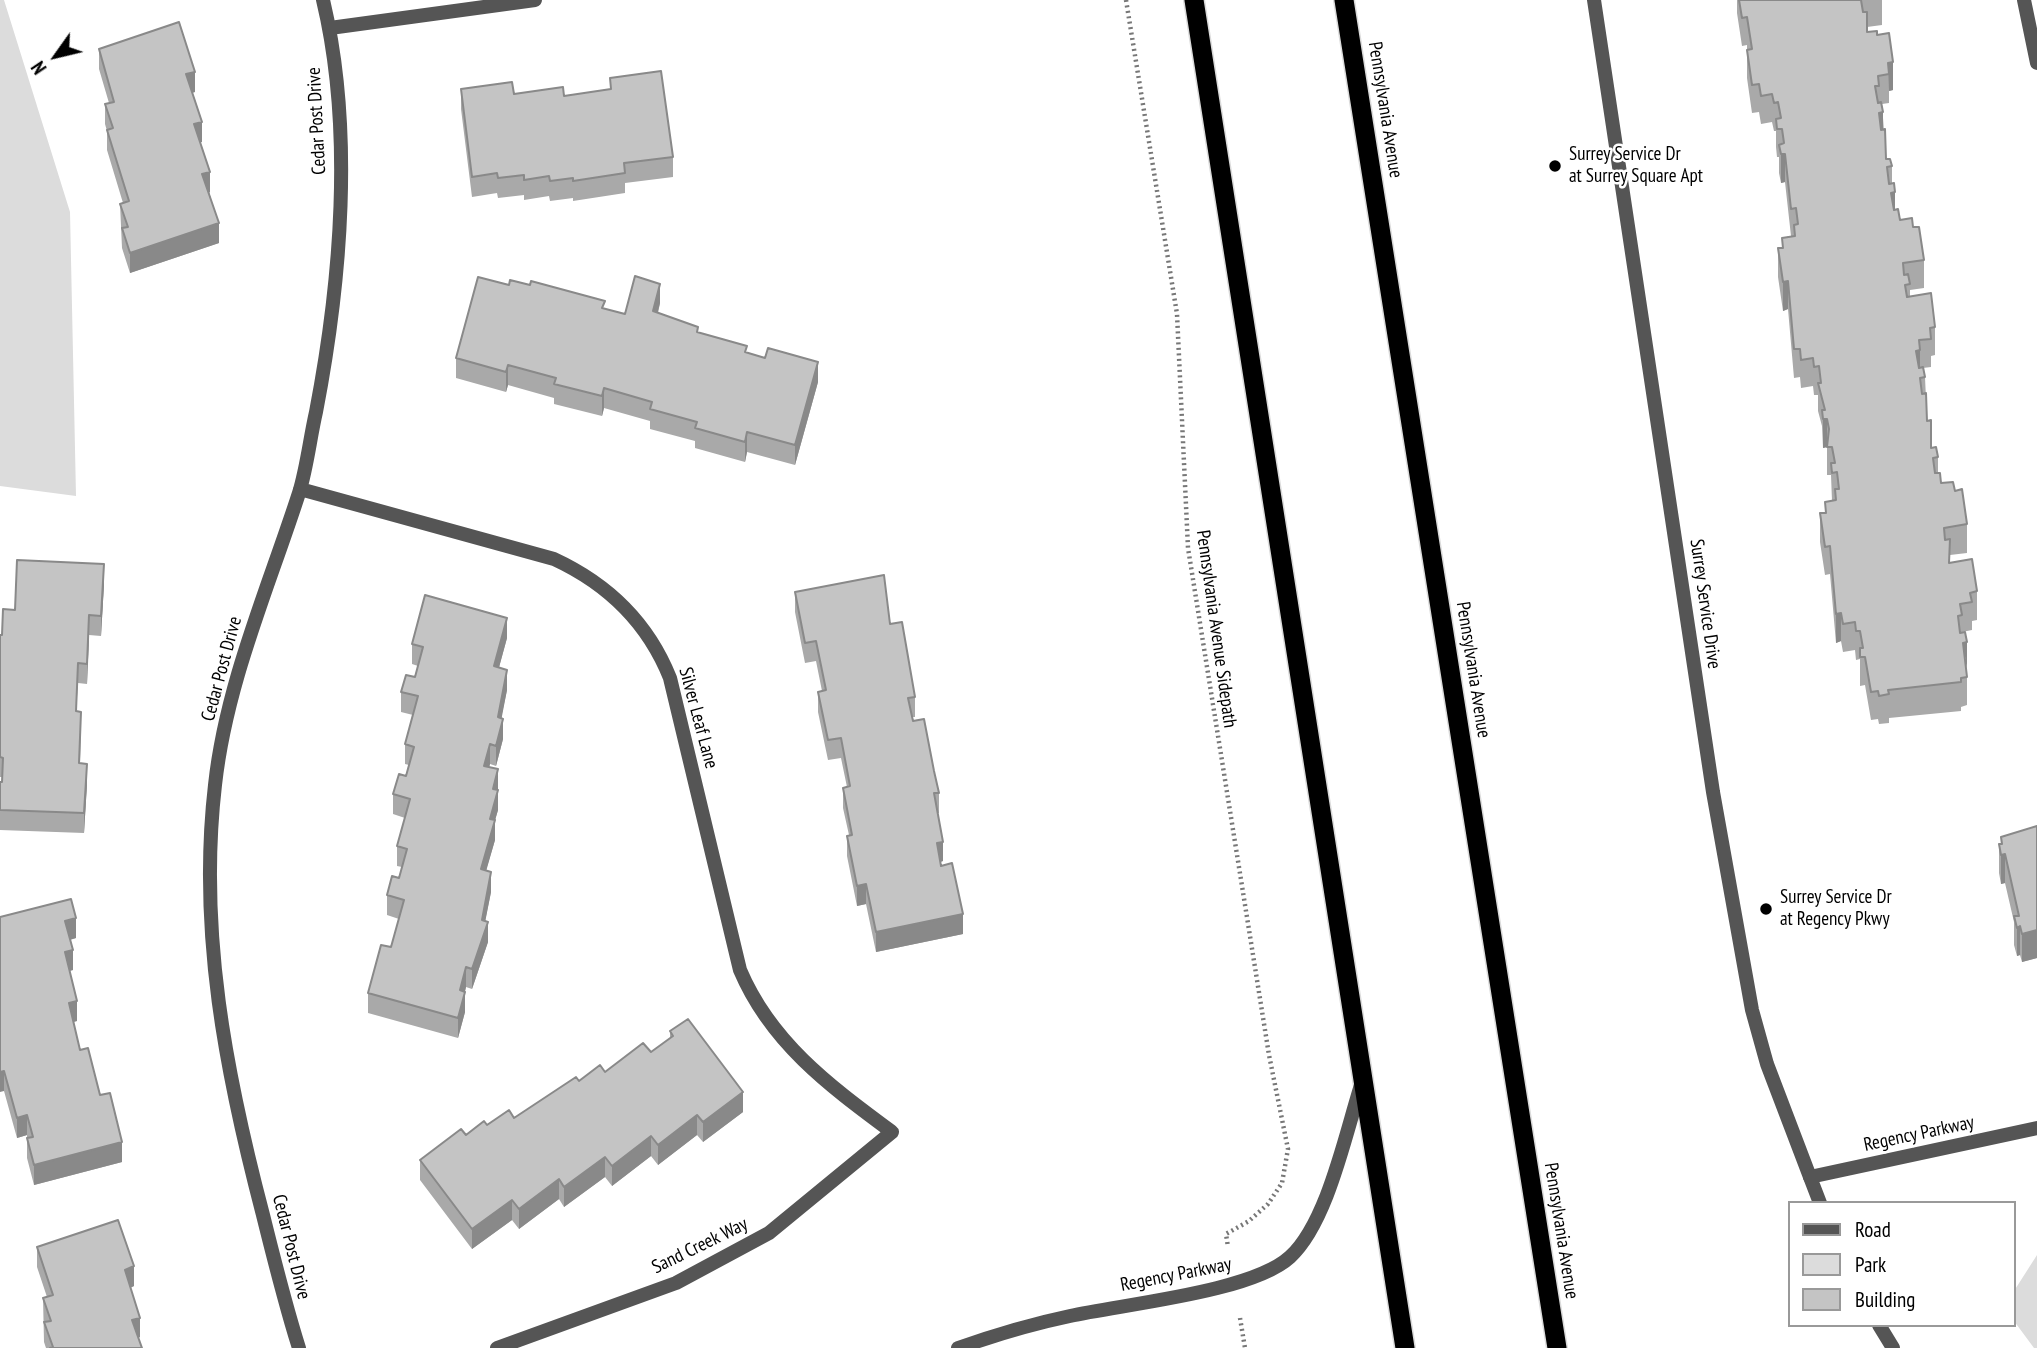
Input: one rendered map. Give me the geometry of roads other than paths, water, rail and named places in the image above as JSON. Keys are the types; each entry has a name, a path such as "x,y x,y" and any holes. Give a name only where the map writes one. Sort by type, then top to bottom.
{"highway":[{"path":"1194,0 1405,1348"},
{"name":"Pennsylvania Avenue","path":"1344,0 1556,1348"}],"street":[{"name":"Cedar Post Drive","path":"299,1348 244,1143 225,1055 209,920 209,853 215,781 231,703 260,603 300,489 327,356 335,283 339,104 330,28 323,0"},
{"path":"330,28 535,0"},
{"name":"Surrey Service Drive","path":"1594,0 1713,792 1752,1010 1767,1064 1819,1201"},
{"path":"2024,0 2037,60"},
{"name":"Silver Leaf Lane","path":"300,489 554,559 586,574 612,593 645,631 660,654 670,678 740,970 750,993 784,1039 821,1080 892,1132"},
{"name":"Regency Parkway","path":"958,1348 1069,1316 1235,1284 1275,1267 1290,1257 1319,1214 1364,1078"},
{"name":"Regency Parkway","path":"1810,1177 2037,1128"},
{"name":"Sand Creek Way","path":"497,1348 676,1283 769,1233 892,1132"},
{"path":"1879,1327 1893,1348"}],"place":[{"name":"Surrey Service Dr at Surrey Square Apt","path":"1555,166"},
{"name":"Surrey Service Dr at Regency Pkwy","path":"1766,909"}]}
